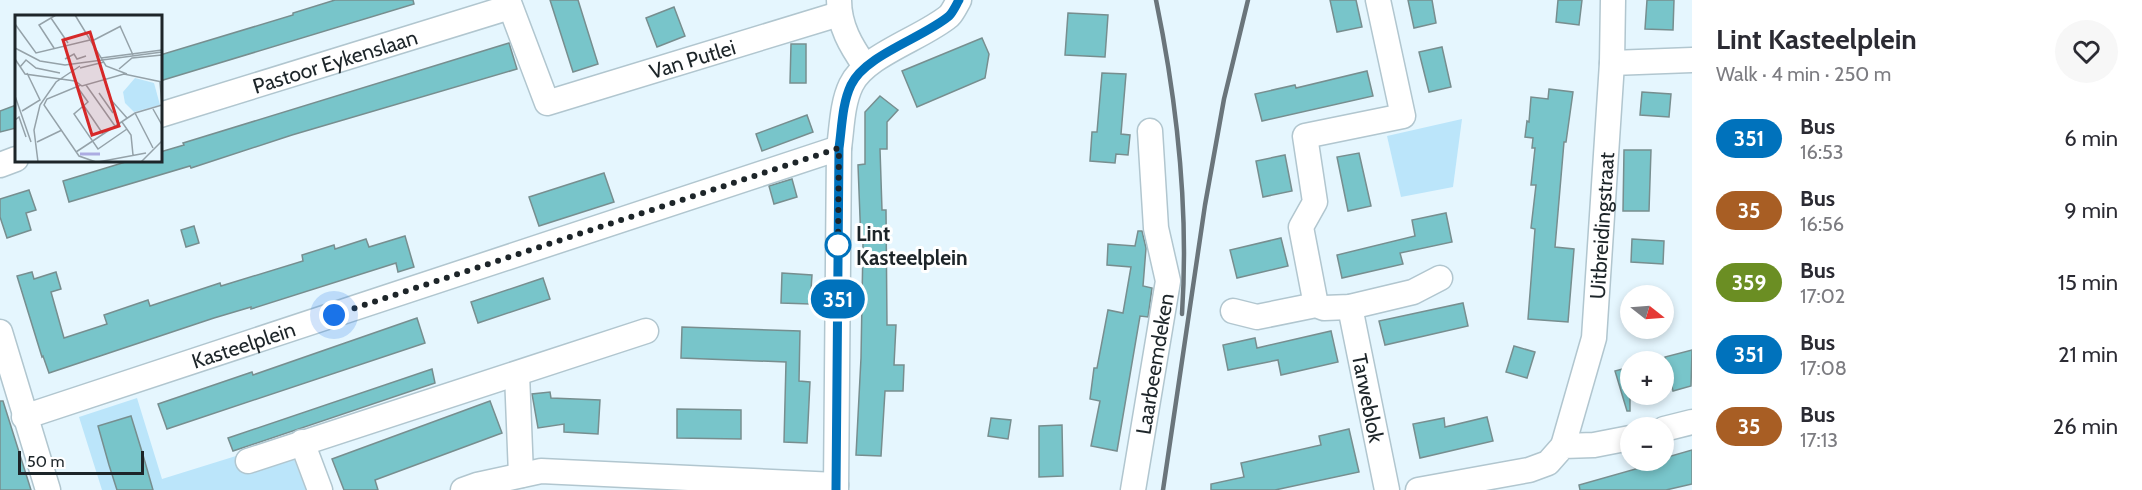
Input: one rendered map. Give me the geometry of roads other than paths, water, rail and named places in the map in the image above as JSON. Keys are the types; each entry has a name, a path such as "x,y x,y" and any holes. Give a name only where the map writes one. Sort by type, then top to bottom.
{"street":[{"path":"463,490 541,471 836,487 839,148 846,98 852,82 865,66 926,32 951,14 959,0"},
{"path":"1316,305 1301,227 1315,202 1305,136 1403,116 1378,0"},
{"name":"Uitbreidingstraat","path":"1563,446 1594,338 1612,63 1613,0"},
{"name":"Van Putlei","path":"509,4 547,103 839,7 850,43 865,66"},
{"name":"Pastoor Eykenslaan","path":"162,114 509,4"},
{"path":"1612,63 1692,60"},
{"name":"Laarbeemdeken","path":"1133,490 1168,281 1156,228 1150,131"},
{"name":"Kasteelplein","path":"24,417 839,148"},
{"path":"0,165 15,159"},
{"path":"1233,311 1257,317 1316,305 1324,309 1350,307 1413,291 1440,278"},
{"name":"Tarweblok","path":"1350,307 1387,490"},
{"path":"248,461 646,331"},
{"path":"0,332 48,490"},
{"path":"517,374 521,475"},
{"path":"1674,426 1692,422"},
{"path":"1418,490 1531,480 1563,446 1594,445 1620,440"},
{"path":"302,442 320,490"}],"railway":[{"path":"1156,0 1170,77 1180,156 1184,235 1182,314"},
{"path":"1163,490 1205,205 1224,99 1248,0"}],"place":[{"name":"Lint Kasteelplein","path":"838,245"}]}
